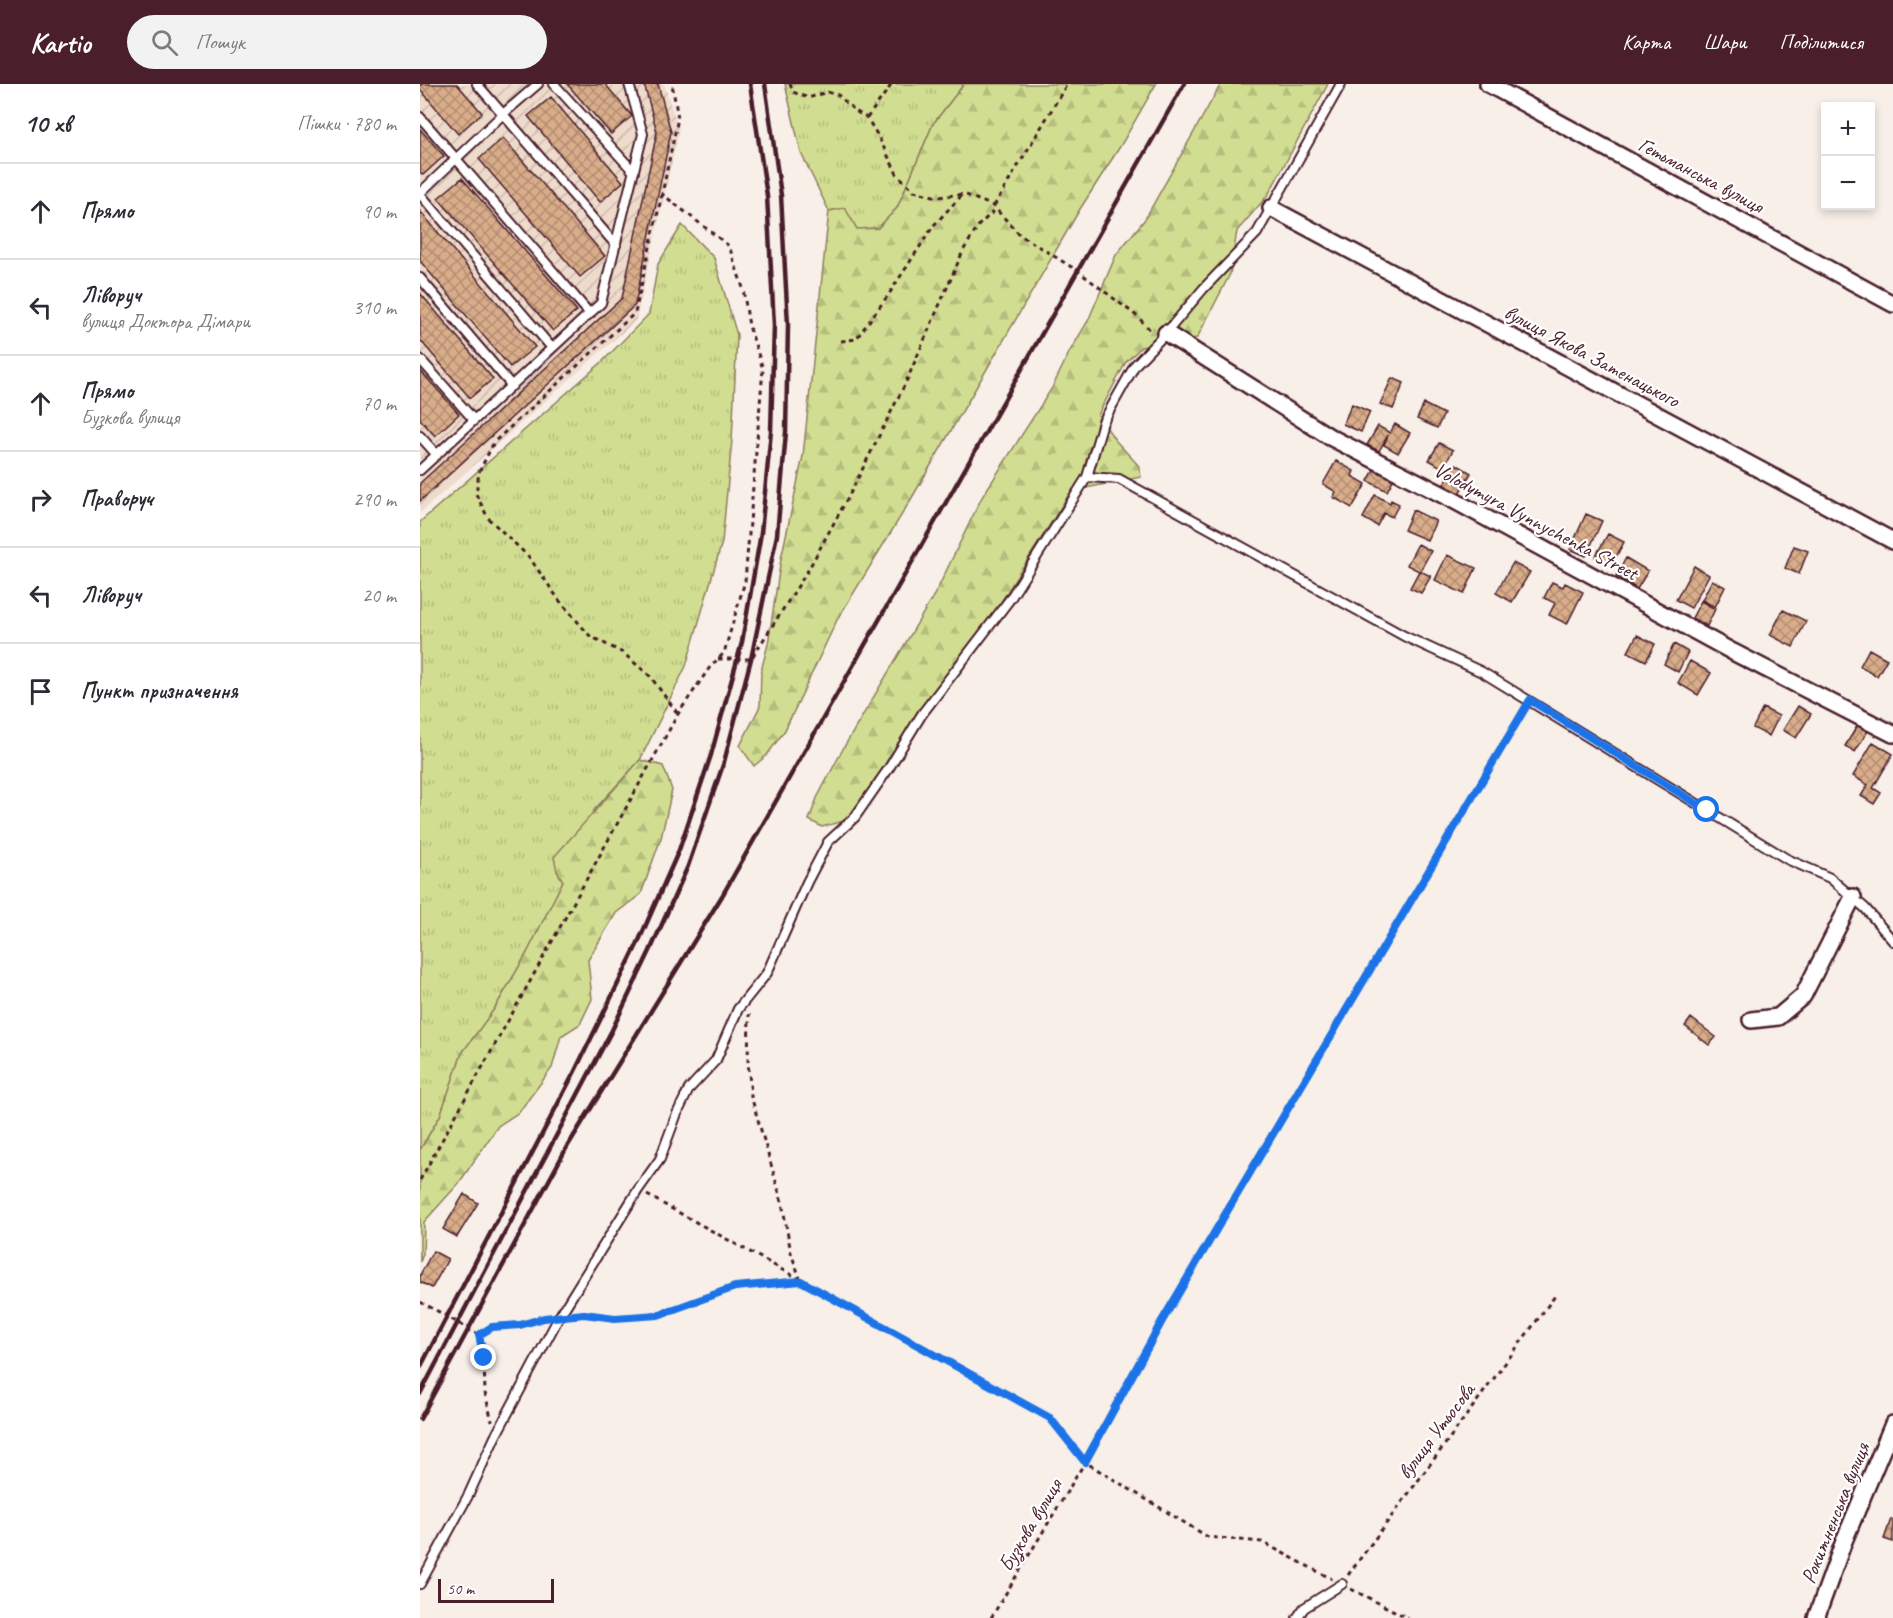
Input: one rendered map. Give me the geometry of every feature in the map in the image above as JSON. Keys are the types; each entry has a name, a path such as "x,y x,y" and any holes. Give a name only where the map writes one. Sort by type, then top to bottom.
{"street":[{"name":"Гетьманська вулиця","path":"1488,84 1893,304"},
{"name":"вулиця Якова Затенацького","path":"1271,208 1893,541"},
{"name":"Volodymyra Vynnychenka Street","path":"1162,336 1330,437 1453,500 1733,652 1893,734"},
{"path":"1751,1020 1778,1017 1803,996 1853,897"},
{"name":"Рокитненська вулиця","path":"1816,1618 1844,1541 1893,1424"}],"lane":[{"path":"477,84 616,245"},
{"path":"538,84 420,193 552,348"},
{"path":"554,84 634,172"},
{"path":"621,84 633,97"},
{"path":"420,470 601,303 643,134 629,84"},
{"path":"420,1584 469,1494 495,1437 559,1317 638,1190 660,1159 689,1089 716,1060 738,1010 767,973 807,882 828,842 855,817 922,714 1010,599 1062,520 1087,477 1103,422 1135,365 1203,288 1257,233 1341,84"},
{"path":"420,117 590,314"},
{"path":"420,278 512,386"},
{"path":"420,359 474,420"},
{"path":"420,436 437,455"},
{"path":"1087,477 1119,478 1404,636 1482,672 1787,859 1830,878 1865,908 1893,941"},
{"path":"1297,1618 1304,1608 1342,1584"}],"path":[{"path":"672,84 678,118 635,313 494,442 478,472 476,494 488,518 529,557 559,600 590,636 623,653 650,676 678,714"},
{"path":"790,84 794,92 808,98 827,92 838,95 855,111 867,118 897,174 914,191 937,196 964,194 995,208 1020,235 1078,271 1162,336"},
{"path":"867,118 892,84"},
{"path":"717,659 751,659 807,572 906,382 963,251 979,225 995,208 1067,84"},
{"path":"420,1180 678,714 710,667 724,652 746,581 763,369 749,326 743,288 729,246 662,194"},
{"path":"841,341 856,339 889,294 934,225 964,194"},
{"name":"Бузкова вулиця","path":"991,1618 1085,1462 1162,1321 1530,700"},
{"path":"752,993 749,1013 748,1062 751,1096 782,1203 791,1253 801,1281"},
{"path":"638,1190 1050,1418 1085,1462 1208,1537 1262,1542 1408,1618"},
{"path":"479,1335 492,1327 520,1325 544,1318 584,1314 615,1318 658,1315 735,1287 801,1281"},
{"name":"вулиця Утьосова","path":"1342,1584 1555,1296"},
{"path":"420,1302 479,1335 484,1358 484,1393 495,1437"}],"shaded area":[{"path":"420,84 664,84 679,130 636,320 420,513"}],"green space":[{"path":"785,84 964,84 933,124 897,208 878,228 857,229 845,208 829,211 801,153"},
{"path":"964,84 1156,84 1080,209 910,501 837,620 785,730 767,755 754,766 740,746 760,706 761,671 768,644 781,559 803,456 829,211 845,208 857,229 878,228 897,208 933,124"},
{"path":"1221,84 1328,84 1268,195 1237,231 1230,274 1197,338 1141,347 1126,362 1098,415 1115,440 1139,466 1141,477 1071,491 999,605 929,698 852,815 844,821 822,827 809,820 817,798 844,747 937,590 982,497 1052,388 1088,321 1116,255 1145,219"},
{"path":"682,225 714,258 737,335 732,440 722,542 686,666 640,760 595,809 557,871 563,881 527,953 495,1008 462,1053 440,1116 420,1150 420,522 602,362 649,314 658,264"},
{"path":"640,760 663,766 672,790 661,838 641,894 616,913 588,960 592,999 580,1024 561,1036 552,1068 519,1112 498,1126 459,1183 424,1222 423,1254 420,1262 420,1150 440,1116 462,1053 495,1008 527,953 563,881 557,871 554,857"}],"building":[{"path":"420,84 457,84 482,113 458,134 420,89"},
{"path":"567,84 605,84 632,116 611,134"},
{"path":"644,84 658,84 671,132 635,305 420,501 420,483 622,298 657,132"},
{"path":"551,97 623,182 600,202 528,116"},
{"path":"420,129 444,156 423,175 420,172"},
{"path":"503,138 605,256 580,277 479,159"},
{"path":"462,178 577,311 553,331 438,198"},
{"path":"420,211 535,347 510,367 420,261"},
{"path":"420,293 493,379 470,398 420,340"},
{"path":"420,370 459,414 435,436 420,419"},
{"path":"1392,378 1404,383 1393,409 1380,404"},
{"path":"1352,404 1370,412 1361,432 1343,424"},
{"path":"1424,404 1444,414 1437,428 1417,419"},
{"path":"1395,424 1410,433 1398,453 1384,445 1388,435 1379,451 1367,445 1378,426 1390,433"},
{"path":"1439,443 1453,450 1443,468 1429,460"},
{"path":"1336,461 1354,471 1352,476 1366,484 1352,508 1333,497 1336,492 1323,484"},
{"path":"1456,464 1471,473 1458,495 1443,486"},
{"path":"1375,468 1394,478 1387,491 1368,481"},
{"path":"1375,495 1390,503 1391,500 1399,504 1392,517 1384,513 1377,526 1363,518"},
{"path":"1413,510 1436,521 1427,540 1404,530"},
{"path":"1586,514 1602,521 1586,556 1570,549"},
{"path":"1608,534 1624,542 1611,566 1595,557"},
{"path":"1418,544 1431,551 1420,571 1431,576 1421,593 1410,588 1419,571 1407,565"},
{"path":"1794,546 1808,551 1799,574 1785,568"},
{"path":"1447,555 1476,568 1464,594 1435,580"},
{"path":"1626,558 1648,571 1637,589 1616,576"},
{"path":"1513,563 1530,572 1512,602 1496,593"},
{"path":"1694,566 1709,575 1691,608 1676,600"},
{"path":"1712,580 1725,587 1715,607 1702,600"},
{"path":"1552,582 1563,587 1565,583 1583,592 1567,624 1549,615 1555,603 1544,598"},
{"path":"1701,601 1715,609 1707,626 1692,618"},
{"path":"1783,610 1806,621 1793,647 1770,635"},
{"path":"1637,635 1655,644 1646,661 1628,652"},
{"path":"1674,644 1688,652 1678,672 1664,664"},
{"path":"1869,649 1887,659 1877,676 1860,666"},
{"path":"1690,661 1711,673 1698,695 1678,683"},
{"path":"1798,706 1811,714 1796,738 1783,730"},
{"path":"1763,708 1779,716 1769,736 1753,728"},
{"path":"1859,723 1869,729 1855,752 1845,746"},
{"path":"1873,742 1893,754 1873,788 1881,793 1874,804 1861,796 1868,785 1853,776"},
{"path":"1691,1018 1716,1037 1709,1045 1685,1026"},
{"path":"464,1194 478,1203 457,1237 443,1229"},
{"path":"433,1251 448,1259 432,1288 420,1282 420,1275"},
{"path":"1891,1519 1893,1520 1893,1542 1884,1539"}],"railway":[{"path":"420,1368 575,1071 637,945 679,850 711,755 742,642 761,533 771,431 774,325 767,196 750,84"},
{"path":"420,1394 612,1030 688,866 724,762 751,659 777,535 786,432 788,325 781,195 765,84"},
{"path":"420,1419 567,1147 722,896 1184,84"}],"route":[{"path":"484,1358 479,1335 492,1327 520,1325 544,1318 584,1314 615,1318 658,1315 735,1287 801,1281 1050,1418 1085,1462 1162,1321 1530,700 1707,810"}]}
